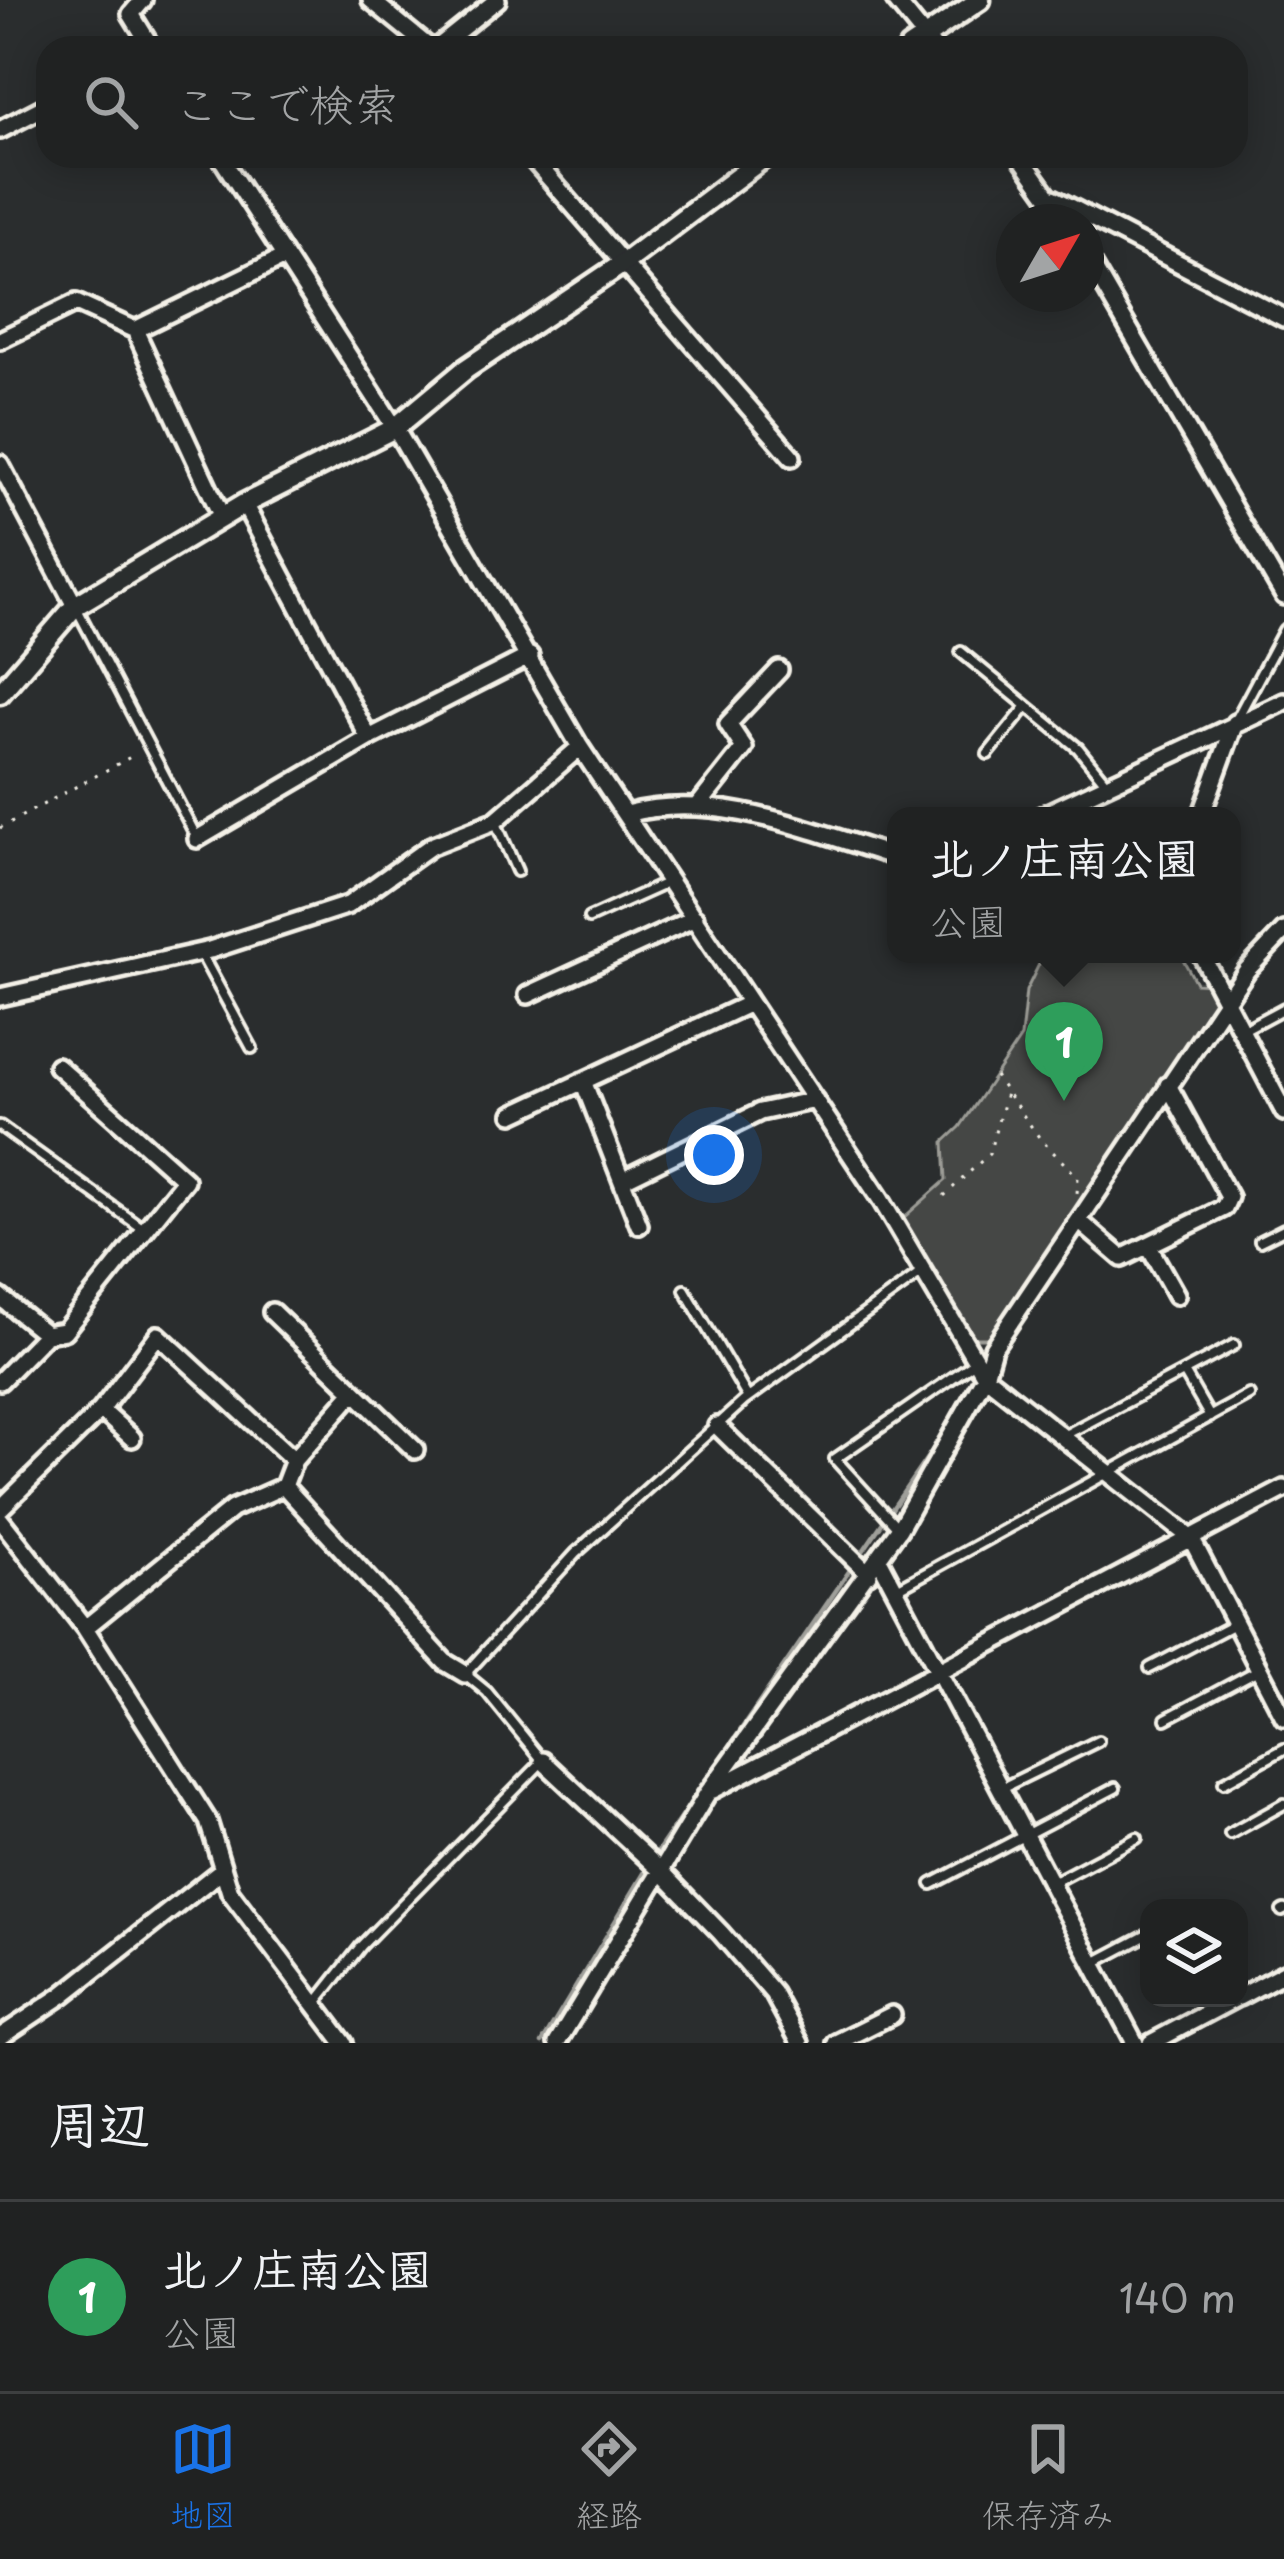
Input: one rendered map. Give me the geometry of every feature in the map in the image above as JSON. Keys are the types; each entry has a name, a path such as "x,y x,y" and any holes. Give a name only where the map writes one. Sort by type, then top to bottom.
{"street":[{"path":"143,0 131,14 145,36"},
{"path":"371,0 418,36"},
{"path":"450,36 497,0"},
{"path":"895,0 917,36"},
{"path":"933,36 980,0"},
{"path":"0,130 36,111"},
{"path":"228,168 395,428 580,747 815,1100 985,1376 1191,1538 1282,1706"},
{"path":"541,168 792,457"},
{"path":"0,693 75,606 244,504 395,428 466,369 625,262 750,168"},
{"path":"1029,168 1056,204"},
{"path":"1053,198 1284,318"},
{"path":"135,330 284,257"},
{"path":"1104,286 1284,596"},
{"path":"0,340 76,303 135,330 222,517"},
{"path":"0,464 75,606"},
{"path":"244,504 369,738"},
{"path":"197,839 369,738 530,656"},
{"path":"698,806 744,748 728,724 779,670"},
{"path":"1061,807 1284,702"},
{"path":"1205,807 1235,723"},
{"path":"0,997 200,952 348,905 431,846 495,821 580,747"},
{"path":"626,814 666,805 698,806 887,854"},
{"path":"528,995 695,918"},
{"path":"557,2043 707,1794 899,1529 985,1376 994,1348 1247,970 1284,932"},
{"path":"1206,963 1284,1112"},
{"path":"513,1114 750,1003"},
{"path":"0,1382 46,1334 64,1331 185,1180 57,1066"},
{"path":"583,1081 639,1225"},
{"path":"1079,1221 1122,1258 1224,1208 1229,1198 1168,1084"},
{"path":"622,1180 760,1112 815,1100"},
{"path":"1149,1247 1176,1295"},
{"path":"0,1297 46,1334"},
{"path":"272,1312 415,1450"},
{"path":"0,1509 101,1410 158,1335 294,1460"},
{"path":"85,1628 232,1509 284,1486 294,1460 354,1391"},
{"path":"101,1410 131,1438"},
{"path":"716,1426 869,1574"},
{"path":"284,1486 446,1662 465,1674"},
{"path":"707,1794 1284,1490"},
{"path":"0,1519 85,1628 208,1821 230,1892 344,2043"},
{"path":"879,1558 1135,2043"},
{"path":"543,1761 660,1870 773,1993 800,2043"},
{"path":"0,2038 63,1995 223,1869"},
{"path":"1248,1992 1284,1973"},
{"path":"1151,2043 1219,2007"},
{"path":"836,2043 892,2015"}],"lane":[{"path":"75,606 197,839"},
{"path":"1235,723 1284,630"},
{"path":"961,652 1078,748 1108,786"},
{"path":"988,754 1027,706"},
{"path":"495,821 517,871"},
{"path":"589,918 671,882"},
{"path":"200,952 252,1048"},
{"path":"1241,1031 1284,1008"},
{"path":"0,1126 146,1230"},
{"path":"1260,1241 1284,1229"},
{"path":"315,2004 361,1946 543,1761 487,1691 465,1674 576,1553 716,1426 924,1271"},
{"path":"685,1290 748,1398"},
{"path":"1063,1436 1234,1345"},
{"path":"899,1529 836,1459 978,1360"},
{"path":"1184,1372 1210,1418"},
{"path":"896,1590 1249,1395"},
{"path":"1150,1668 1235,1623"},
{"path":"1166,1719 1259,1670"},
{"path":"1001,1789 1098,1741"},
{"path":"1224,1782 1284,1749"},
{"path":"932,1884 1115,1788"},
{"path":"1230,1834 1284,1804"},
{"path":"1051,1883 1137,1838"},
{"path":"1093,1964 1140,1939"}],"path":[{"path":"0,828 148,748"},
{"path":"995,1076 1041,1140 1078,1177 1079,1221"},
{"path":"944,1196 989,1154 1007,1092"}],"shaded area":[{"path":"1040,963 1185,963 1196,983 1212,984 1218,1001 991,1338 975,1338 900,1221 946,1180 944,1142 960,1127 1021,1037 1026,991"}],"waterway":[{"path":"998,1354 1018,1324"},
{"path":"859,1557 944,1433"},
{"path":"542,2043 655,1855 852,1567"}],"place":[{"name":"北ノ庄南公園","path":"1064,1101"}]}
